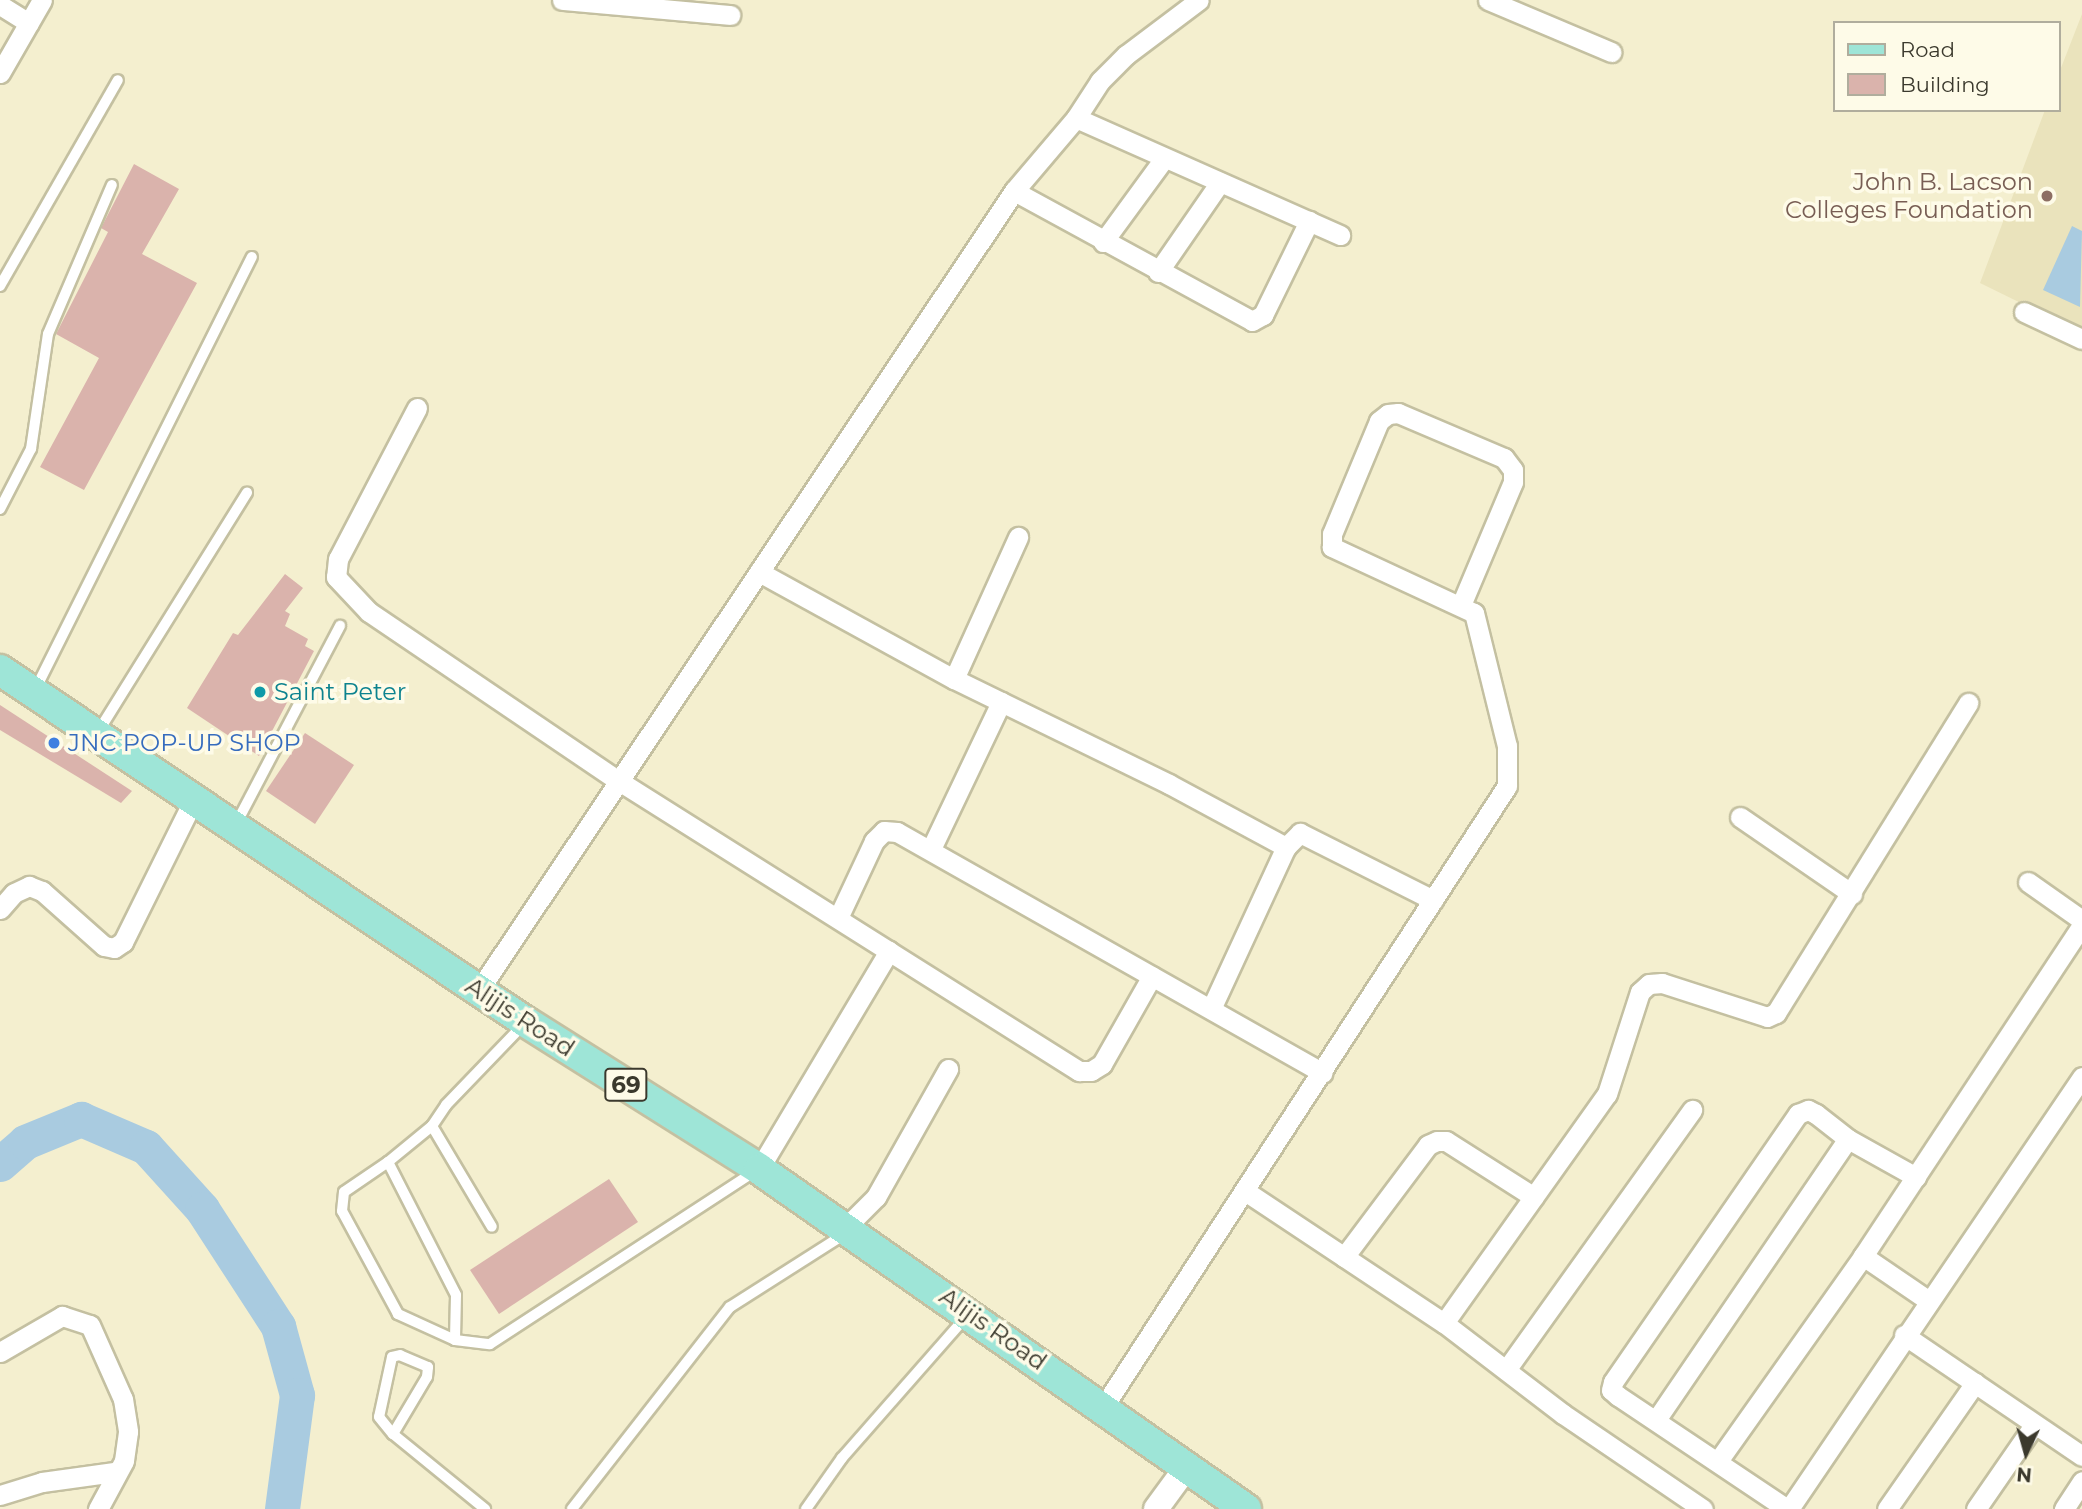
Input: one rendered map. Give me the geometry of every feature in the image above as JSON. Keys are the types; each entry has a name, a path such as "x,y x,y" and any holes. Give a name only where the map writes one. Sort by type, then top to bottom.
{"main road":[{"name":"Alijis Road","path":"0,670 526,1022 758,1169 970,1312 1246,1509"}],"street":[{"path":"0,73 42,0"},
{"path":"562,0 685,6 730,15"},
{"path":"479,990 1014,191 1076,118 1100,81 1126,55 1199,0"},
{"path":"1488,0 1611,52"},
{"path":"0,5 29,23"},
{"path":"1076,118 1163,160 1340,234"},
{"path":"1103,242 1163,160"},
{"path":"1158,272 1220,182"},
{"path":"1014,191 1252,321 1263,315 1309,221"},
{"path":"2024,312 2082,339"},
{"path":"417,408 338,559 336,577 369,612 619,781 1079,1071 1091,1071 1102,1064 1152,976"},
{"path":"1104,1406 1323,1073 1507,786 1507,746 1474,613 1332,547 1332,534 1379,421 1388,414 1398,413 1504,458 1513,470 1513,482 1461,605"},
{"path":"954,679 1018,537"},
{"path":"759,572 954,679 1169,784 1286,847"},
{"path":"931,849 1001,702"},
{"path":"1444,1323 1607,1094 1640,992 1649,984 1662,983 1767,1017 1776,1013 1968,703"},
{"path":"0,909 14,893 29,886 42,891 104,946 114,948 123,942 193,801"},
{"path":"1740,817 1852,894"},
{"path":"838,918 874,841 884,831 897,832 1323,1073"},
{"path":"1211,1009 1286,847 1300,833 1311,836 1433,900"},
{"path":"1718,1461 1863,1256 2082,923 2028,882"},
{"path":"758,1169 890,951"},
{"path":"847,1229 876,1197 948,1069"},
{"path":"1916,1177 1848,1139 1816,1114 1808,1110 1798,1114 1613,1382 1611,1390 1718,1461 1780,1507 1929,1301 2082,1077"},
{"path":"1506,1370 1692,1110"},
{"path":"1656,1420 1848,1139"},
{"path":"1344,1257 1428,1144 1437,1141 1446,1141 1534,1197"},
{"path":"1245,1191 1444,1323 1703,1509"},
{"path":"1863,1256 1929,1301"},
{"path":"0,1352 62,1316 90,1325 123,1399 128,1432 124,1461 114,1472 98,1509"},
{"path":"1904,1335 2082,1456"},
{"path":"1887,1509 1975,1382"},
{"path":"1976,1509 2034,1425"},
{"path":"1156,1509 1186,1468"},
{"path":"0,1495 42,1482 114,1472"},
{"path":"2064,1509 2082,1481"}],"lane":[{"path":"0,286 118,80"},
{"path":"0,509 31,449 48,334 112,185"},
{"path":"33,693 252,257"},
{"path":"96,736 247,493"},
{"path":"234,828 340,626"},
{"path":"526,1022 446,1105 432,1126 388,1162 344,1192 342,1211 398,1314 455,1340 490,1344 758,1169"},
{"path":"432,1126 492,1227"},
{"path":"388,1162 456,1295 455,1340"},
{"path":"572,1509 730,1307 847,1229"},
{"path":"806,1509 842,1458 970,1312"},
{"path":"393,1434 427,1377 428,1367 400,1355 393,1357 379,1417 393,1434 485,1509"}],"shaded area":[{"name":"John B. Lacson Colleges Foundation","path":"2082,14 2082,333 1980,283 2044,112 2061,112 2061,68"}],"water":[{"path":"2072,226 2082,231 2080,307 2043,290"}],"building":[{"path":"134,164 179,189 142,254 197,283 84,490 40,467 99,358 56,334 108,232 101,228"},
{"path":"285,574 303,588 285,611 290,614 285,626 308,639 305,646 314,651 259,756 187,708 233,633 238,635"},
{"path":"0,705 132,791 121,803 0,730"},
{"path":"305,733 354,765 315,824 266,791"},
{"path":"609,1179 638,1222 499,1314 470,1270"}],"waterway":[{"path":"0,1164 25,1142 81,1119 146,1147 202,1209 278,1326 297,1395 282,1509"}],"place":[{"name":"John B. Lacson Colleges Foundation","path":"2047,196"},
{"name":"Saint Peter","path":"260,692"},
{"name":"JNC POP-UP SHOP","path":"54,743"}]}
